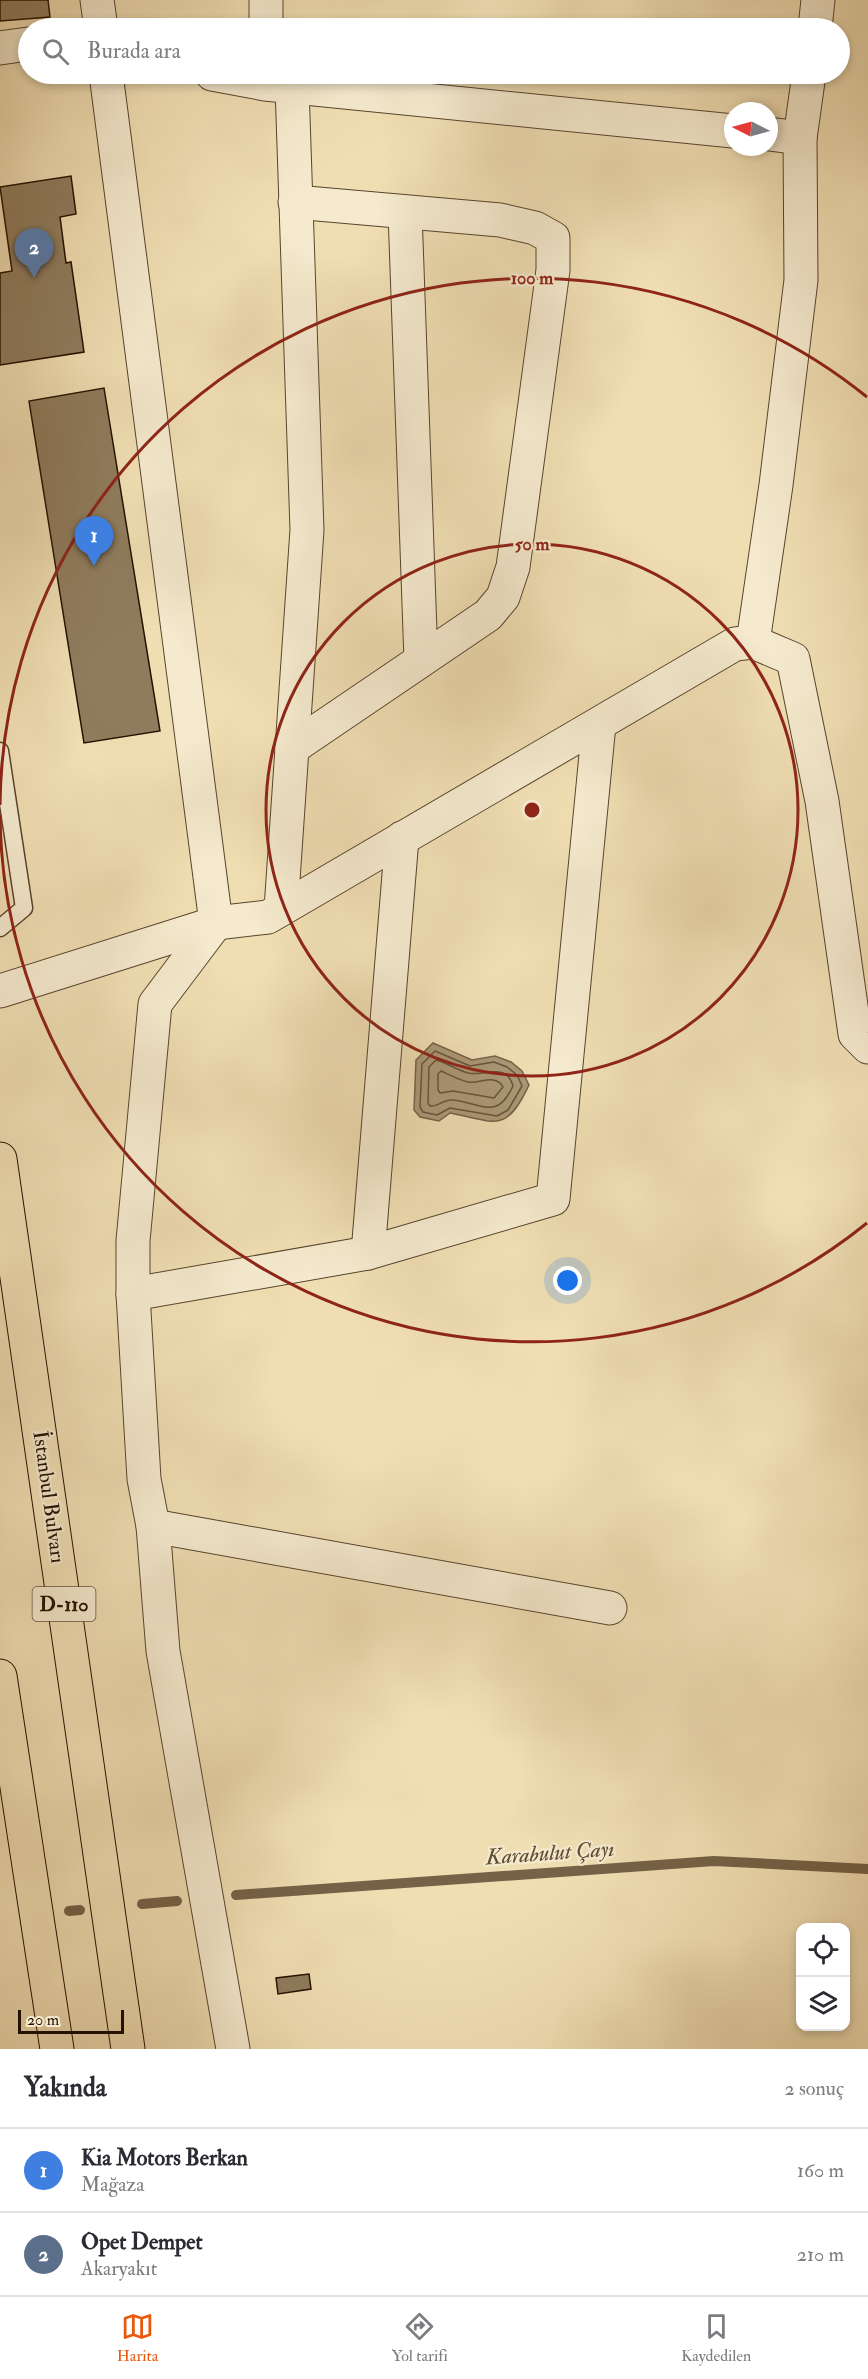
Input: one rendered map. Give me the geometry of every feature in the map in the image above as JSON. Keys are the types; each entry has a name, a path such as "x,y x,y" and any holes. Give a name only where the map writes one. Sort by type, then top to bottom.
{"highway":[{"name":"İstanbul Bulvarı","path":"0,1159 128,2049"},
{"path":"0,1676 57,2049"}],"street":[{"path":"97,0 100,18"},
{"path":"266,0 266,18"},
{"path":"816,18 818,0"},
{"path":"0,48 18,45"},
{"path":"107,84 216,923 155,1004 133,1241 133,1294 144,1479 153,1526 163,1652 233,2049"},
{"path":"275,84 296,202 307,530 281,909"},
{"path":"302,84 724,130"},
{"path":"753,642 776,485 801,280 785,136 805,84"},
{"path":"292,748 488,615 503,597 513,567 553,270 553,237 535,228 500,220 296,202"},
{"path":"405,212 421,660"},
{"path":"0,991 216,923 268,917 735,644 753,642 792,659 822,801 855,1034 868,1047"},
{"path":"133,1294 368,1253 554,1199 599,724"},
{"path":"368,1253 402,838"},
{"path":"153,1526 610,1608"}],"lane":[{"path":"0,751 24,908 0,928"}],"water":[{"path":"433,1043 472,1060 495,1056 511,1062 522,1071 529,1085 521,1101 506,1118 498,1121 450,1113 439,1121 420,1117 414,1110 416,1060"}],"building":[{"path":"0,0 48,0 50,17 0,21"},
{"path":"71,176 76,214 60,217 66,263 71,262 84,352 0,365 0,273 12,271 0,187"},
{"path":"104,388 160,731 84,743 29,401"},
{"path":"309,1974 311,1989 278,1994 276,1978"}],"waterway":[{"name":"Karabulut Çayı","path":"236,1895 714,1861 868,1869"},
{"name":"Karabulut Çayı","path":"142,1904 177,1901"},
{"name":"Karabulut Çayı","path":"69,1911 80,1910"}],"place":[{"name":"Opet Dempet","path":"34,278"},
{"name":"Kia Motors Berkan","path":"94,566"}]}
